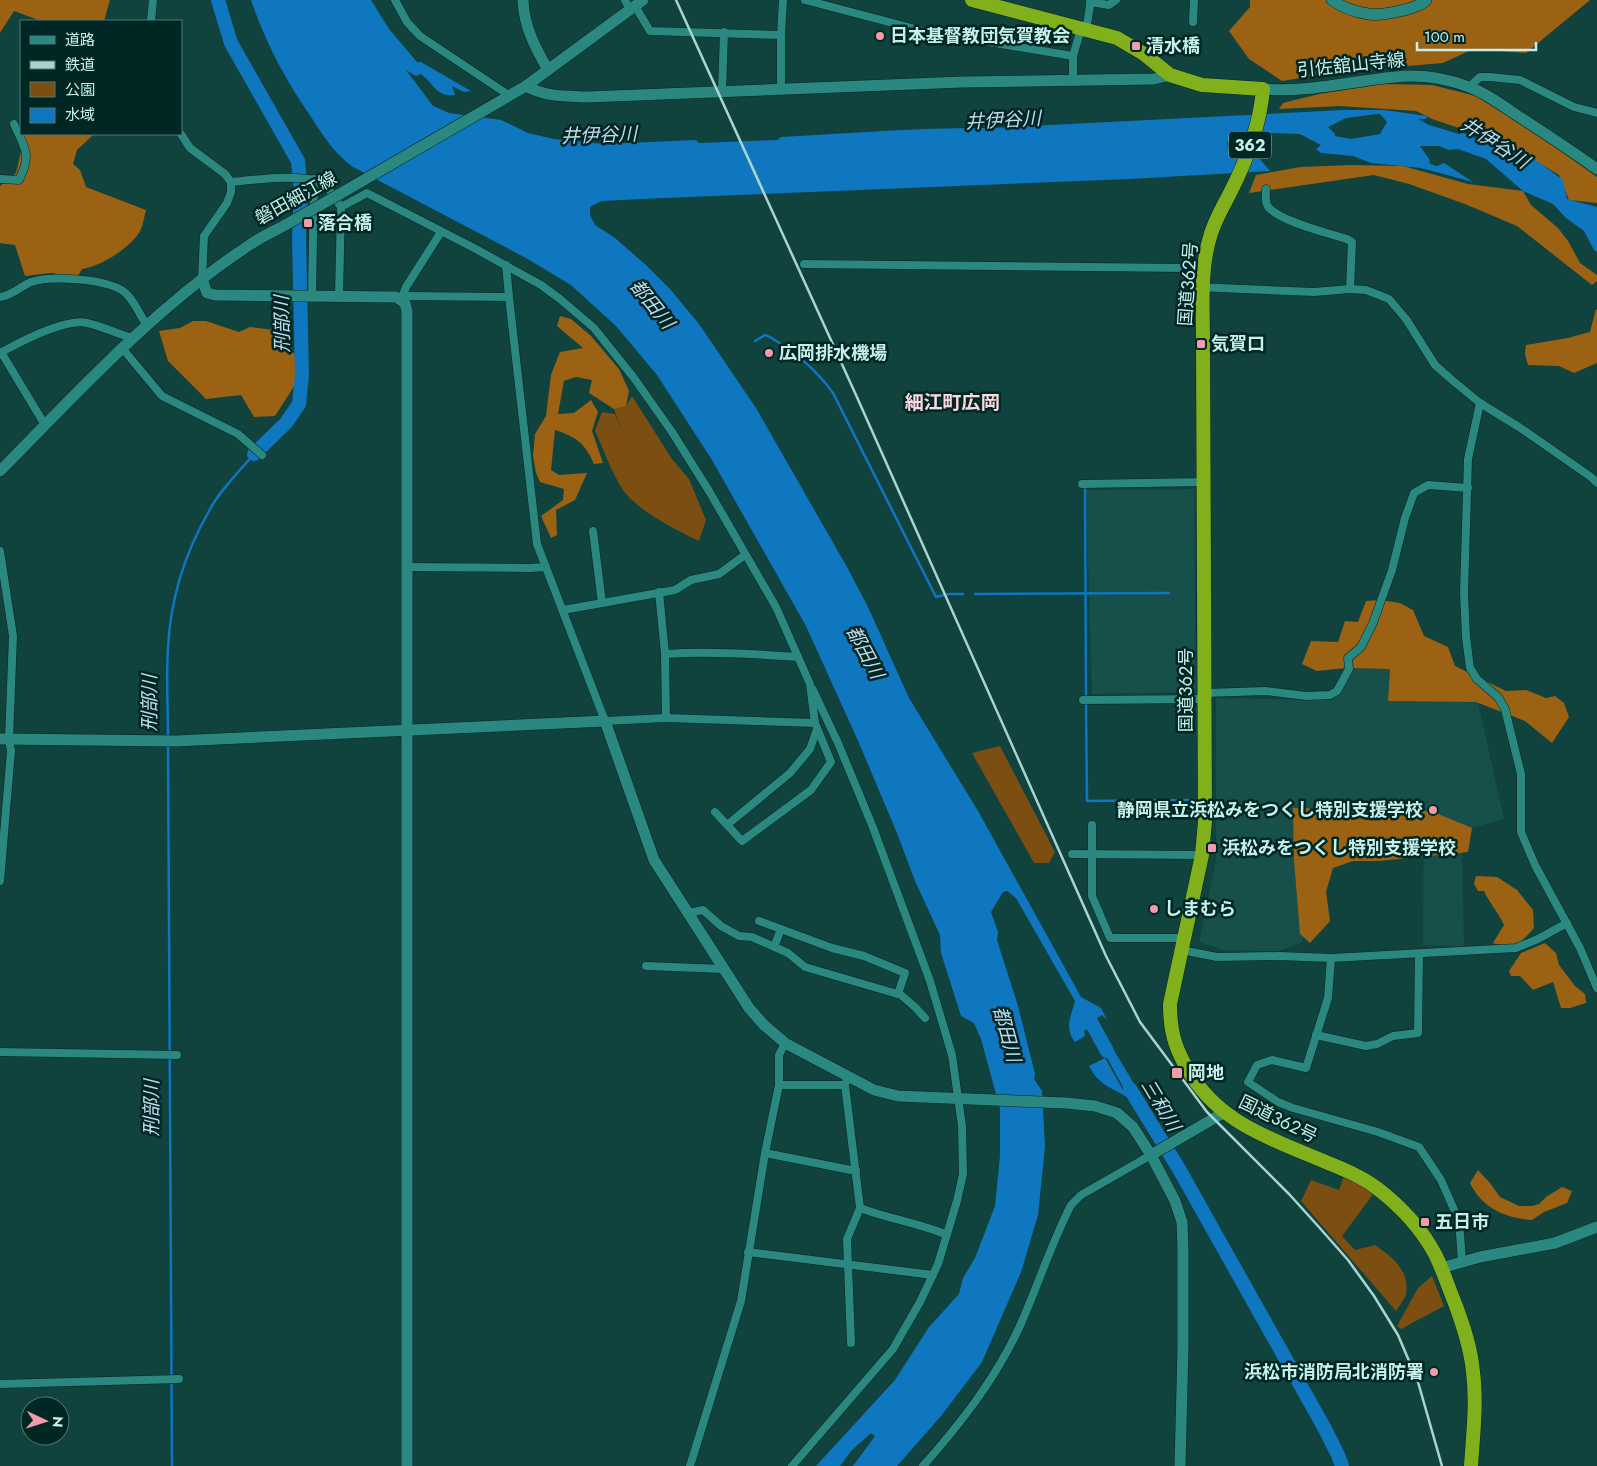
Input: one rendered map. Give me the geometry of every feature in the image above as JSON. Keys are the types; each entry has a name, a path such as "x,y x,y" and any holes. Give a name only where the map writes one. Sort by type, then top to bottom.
{"highway":[{"path":"972,0 1117,38 1144,54 1170,75 1202,85 1262,95"},
{"name":"国道362号","path":"1262,95 1254,134 1209,238 1205,263 1205,820 1202,855 1170,1004 1170,1025 1174,1040 1186,1067 1201,1091 1223,1113 1250,1129 1359,1176 1377,1188 1404,1212 1425,1237 1441,1268 1461,1320 1472,1358 1475,1397 1471,1466"}],"street":[{"path":"151,20 153,0"},
{"path":"395,0 407,22 420,36 507,98"},
{"path":"523,0 525,22 531,39 548,70"},
{"path":"781,89 783,0"},
{"path":"805,0 942,36 1073,56"},
{"path":"1073,80 1073,56 1084,30 1091,1 1109,4 1116,0"},
{"path":"1193,22 1194,0"},
{"path":"1332,0 1342,7 1371,14 1405,10 1424,3 1426,0"},
{"path":"633,4 650,31 781,35"},
{"name":"磐田細江線","path":"0,471 132,338 202,279 252,243 526,86 633,4"},
{"path":"722,91 724,32"},
{"path":"526,86 539,93 565,96 963,82 1154,79 1170,75"},
{"name":"引佐舘山寺線","path":"1262,95 1273,90 1334,86 1395,77 1420,76 1446,80 1469,87 1490,97 1597,169"},
{"path":"1469,87 1480,77 1520,80 1574,107 1597,113"},
{"path":"0,179 19,180 24,169 27,154 14,124"},
{"path":"182,135 190,148 225,174 231,182 231,192 227,202 204,236 202,279 207,293 215,295 396,297 405,303 407,311 407,1466"},
{"path":"231,182 292,177 324,182 341,207 339,296"},
{"path":"312,179 312,295"},
{"path":"1266,189 1267,204 1273,211 1285,219 1352,242 1350,289"},
{"path":"341,207 367,193 506,265 560,298 594,328 634,378 672,432 709,491 776,607 838,743 872,825 921,955 952,1054 961,1099 963,1174 957,1201 933,1275 893,1349 792,1466"},
{"path":"401,300 406,287 441,232"},
{"path":"804,264 1185,268 1186,279 1190,285 1196,287 1314,292 1350,289 1366,290 1389,300 1406,319 1436,365 1480,403 1520,426 1597,483"},
{"path":"506,265 537,544 605,722 654,860 749,1008 764,1025 785,1043 846,1081 898,1096 1066,1103 1095,1106 1117,1113 1134,1127 1154,1154 1175,1201 1182,1222 1183,1347 1180,1466"},
{"path":"0,297 10,296 30,282 45,280 70,279 111,285 124,292 147,326"},
{"path":"401,300 405,296 509,298"},
{"path":"45,425 1,352 50,329 75,323 86,322 132,338"},
{"path":"122,348 162,396 238,434 262,456"},
{"path":"1480,403 1468,459 1464,593 1466,638 1470,668 1477,679 1498,697 1505,708 1521,774 1521,832 1535,865 1580,948 1597,988"},
{"path":"1082,484 1204,482"},
{"path":"1083,700 1205,696 1266,691 1306,696 1330,695 1337,692 1349,668 1348,658 1361,647 1373,623 1392,570 1405,518 1414,493 1428,485 1468,488"},
{"path":"593,531 602,603"},
{"path":"0,551 13,636 4,739 10,751 9,782 0,881"},
{"path":"563,610 675,590 691,580 719,574 745,555"},
{"path":"406,567 546,567"},
{"path":"659,592 665,654 666,718"},
{"path":"665,654 705,652 798,657"},
{"path":"715,812 742,841 811,790 831,762 816,726 810,684"},
{"path":"4,739 176,741 666,718 816,726"},
{"path":"726,824 790,774 810,749 816,726"},
{"path":"1092,825 1092,896 1110,938 1183,944 1218,957 1279,956 1331,958 1516,948 1538,939 1567,923"},
{"path":"1072,854 1202,855"},
{"path":"689,913 703,910 721,926 739,936 752,937 788,953 805,967 898,994 915,1007 925,1018"},
{"path":"759,921 832,948 864,956 905,973 898,994"},
{"path":"774,947 781,929"},
{"path":"1316,1035 1366,1046 1377,1044 1393,1036 1418,1033 1419,954"},
{"path":"1331,958 1328,998 1306,1068 1272,1060 1257,1065 1248,1082 1278,1102 1293,1108 1378,1132 1419,1147 1441,1180 1459,1221 1462,1261"},
{"path":"646,966 724,969"},
{"path":"690,1466 740,1301 779,1085 779,1055 785,1043"},
{"path":"0,1052 177,1055"},
{"path":"779,1085 846,1081"},
{"path":"846,1081 860,1208 847,1239 851,1343"},
{"path":"923,1466 978,1400 997,1370 1018,1329 1071,1205 1081,1195 1223,1113"},
{"path":"766,1153 856,1171"},
{"path":"860,1208 883,1217 931,1228 947,1235"},
{"path":"1441,1268 1462,1261 1555,1243 1597,1227"},
{"path":"748,1252 933,1275"},
{"path":"0,1384 180,1379"}],"shaded area":[{"path":"0,0 110,0 104,20 38,20 14,11 0,33"},
{"path":"1250,0 1590,0 1526,53 1473,49 1443,63 1408,66 1353,66 1324,74 1282,81 1249,59 1229,31 1250,7"},
{"path":"1383,84 1432,85 1476,96 1555,147 1597,177 1597,203 1569,200 1559,175 1521,152 1486,137 1432,119 1416,111 1340,106 1279,109 1283,103 1319,94"},
{"path":"24,135 93,135 77,150 73,164 80,170 86,187 146,210 140,231 134,239 121,251 105,261 82,269 77,277 51,273 25,276 15,245 0,243 0,186 16,173"},
{"path":"1351,165 1403,166 1468,184 1523,191 1531,205 1558,228 1568,241 1580,263 1597,275 1597,281 1592,285 1517,226 1465,204 1409,184 1374,175 1249,193 1256,175 1300,167"},
{"path":"1596,309 1597,363 1574,373 1559,366 1528,365 1525,354 1526,345 1568,338 1590,332"},
{"path":"560,316 571,319 591,336 619,369 629,391 626,406 614,409 589,393 592,380 576,377 564,381 558,414 574,413 591,400 598,412 592,431 603,463 594,464 587,451 579,442 569,435 555,430 551,470 559,475 587,473 575,500 556,510 557,535 551,538 541,516 563,500 564,489 540,482 536,473 533,456 535,434 546,416 551,375 560,352 583,348 557,326"},
{"path":"193,321 206,321 239,332 250,327 274,330 289,341 302,374 275,416 254,417 241,395 206,399 168,361 159,331 180,328"},
{"path":"1194,489 1196,692 1092,694 1086,490"},
{"path":"1381,600 1400,603 1413,610 1424,636 1448,647 1455,666 1506,691 1526,690 1546,698 1555,696 1564,703 1569,717 1552,743 1525,721 1476,702 1388,701 1390,669 1346,668 1317,671 1302,664 1311,641 1338,642 1345,621 1358,622 1366,601"},
{"name":"静岡県立浜松みをつくし特別支援学校","path":"1349,669 1390,669 1388,701 1478,702 1504,819 1472,828 1462,854 1464,947 1423,945 1424,810 1306,809 1303,942 1276,952 1224,950 1199,942 1216,860 1216,698 1333,700"},
{"path":"1293,808 1431,811 1472,828 1468,852 1379,861 1353,861 1333,868 1326,892 1330,921 1310,943 1300,934 1294,860"},
{"path":"1476,876 1497,877 1517,890 1533,910 1534,928 1521,941 1506,946 1493,943 1504,925 1484,891 1478,891 1474,884"},
{"path":"1545,943 1556,953 1559,965 1575,986 1585,994 1586,1003 1570,1008 1561,1008 1553,982 1533,990 1520,976 1511,976 1509,971 1521,953"},
{"path":"1478,1170 1500,1197 1519,1206 1539,1204 1562,1187 1572,1191 1567,1203 1544,1212 1532,1220 1513,1217 1495,1210 1475,1192 1470,1183"}],"green space":[{"path":"632,396 672,459 689,479 706,520 699,541 658,519 638,505 623,490 611,468 595,431 602,412 615,414 623,433 614,409 626,406"},
{"path":"1000,746 1055,852 1049,863 1034,863 972,753"},
{"path":"1344,1176 1374,1193 1342,1236 1355,1250 1375,1245 1388,1254 1398,1265 1407,1285 1406,1294 1396,1311 1301,1201 1311,1180 1339,1190"},
{"path":"1432,1276 1444,1306 1401,1329 1397,1326 1418,1288"}],"water":[{"path":"251,0 371,0 389,29 417,62 421,62 471,91 464,92 452,86 455,95 444,94 421,74 416,76 406,70 433,106 449,113 501,120 528,133 554,139 603,144 696,140 699,143 777,140 781,137 883,131 985,128 986,131 994,131 994,128 1344,110 1384,110 1427,116 1427,119 1418,119 1429,125 1459,134 1463,133 1489,144 1494,141 1507,149 1526,153 1563,180 1567,199 1597,207 1597,252 1584,231 1566,218 1553,204 1523,191 1486,159 1458,149 1449,150 1439,146 1420,146 1429,159 1430,164 1437,166 1444,163 1473,182 1421,168 1371,163 1353,156 1321,153 1316,149 1321,145 1300,134 1272,133 1227,142 1228,151 1259,158 1270,171 1129,179 601,201 590,207 590,215 595,225 615,238 646,265 670,289 699,324 756,408 847,567 868,607 909,698 978,811 1081,997 1101,1008 1107,1020 1102,1015 1096,1019 1099,1025 1091,1030 1089,1028 1084,1031 1085,1036 1075,1042 1069,1027 1075,1001 1016,898 1007,891 1003,892 991,912 998,932 997,940 1018,1006 1035,1074 1034,1079 1042,1091 1045,1147 1038,1215 1021,1272 982,1362 941,1416 897,1466 853,1466 875,1436 871,1433 851,1451 840,1466 816,1466 895,1380 929,1327 959,1294 963,1278 975,1258 995,1206 1000,1156 1000,1109 981,1039 974,1023 961,1016 941,953 940,935 915,881 859,743 806,626 712,460 657,375 616,326 571,285 526,258 353,167 346,161 325,138 293,89 277,61","holes":["1380,114 1387,122 1380,134 1351,139 1335,136 1328,127 1346,118"]},
{"path":"1103,1032 1145,1102 1146,1116 1139,1103 1129,1098 1098,1041 1094,1038"},
{"path":"1105,1058 1127,1097 1101,1082 1089,1066"}],"waterway":[{"name":"刑部川","path":"218,0 231,43 298,161 301,190 299,238 302,374 299,404 286,423 254,454"},
{"path":"755,341 765,335 778,342 796,354 826,384 833,393 936,597 949,594 963,594"},
{"name":"刑部川","path":"168,737 167,671 169,631 180,578 200,527 213,503 254,454"},
{"path":"1085,488 1086,697"},
{"path":"975,594 1169,593"},
{"path":"1086,704 1087,801 1195,800"},
{"name":"刑部川","path":"168,745 172,1466"},
{"name":"三和川","path":"1086,1013 1107,1051"},
{"name":"三和川","path":"1130,1089 1179,1169 1325,1429 1342,1466"}],"railway":[{"path":"676,0 856,395 1106,956 1140,1022 1207,1112 1289,1194 1348,1260 1374,1296 1398,1335 1418,1382 1442,1466"}],"place":[{"name":"日本基督教団気賀教会","path":"880,36"},
{"name":"清水橋","path":"1136,46"},
{"name":"落合橋","path":"308,223"},
{"name":"気賀口","path":"1201,344"},
{"name":"広岡排水機場","path":"769,353"},
{"name":"静岡県立浜松みをつくし特別支援学校","path":"1433,810"},
{"name":"浜松みをつくし特別支援学校","path":"1212,848"},
{"name":"しまむら","path":"1154,909"},
{"name":"岡地","path":"1177,1073"},
{"name":"五日市","path":"1425,1222"},
{"name":"浜松市消防局北消防署","path":"1434,1372"}],"district":[{"name":"細江町広岡","path":"952,402"}],"water label":[{"name":"井伊谷川","path":"1003,120"},
{"name":"井伊谷川","path":"599,135"},
{"name":"井伊谷川","path":"1495,143"},
{"name":"都田川","path":"652,304"},
{"name":"都田川","path":"865,652"},
{"name":"都田川","path":"1007,1034"}]}
